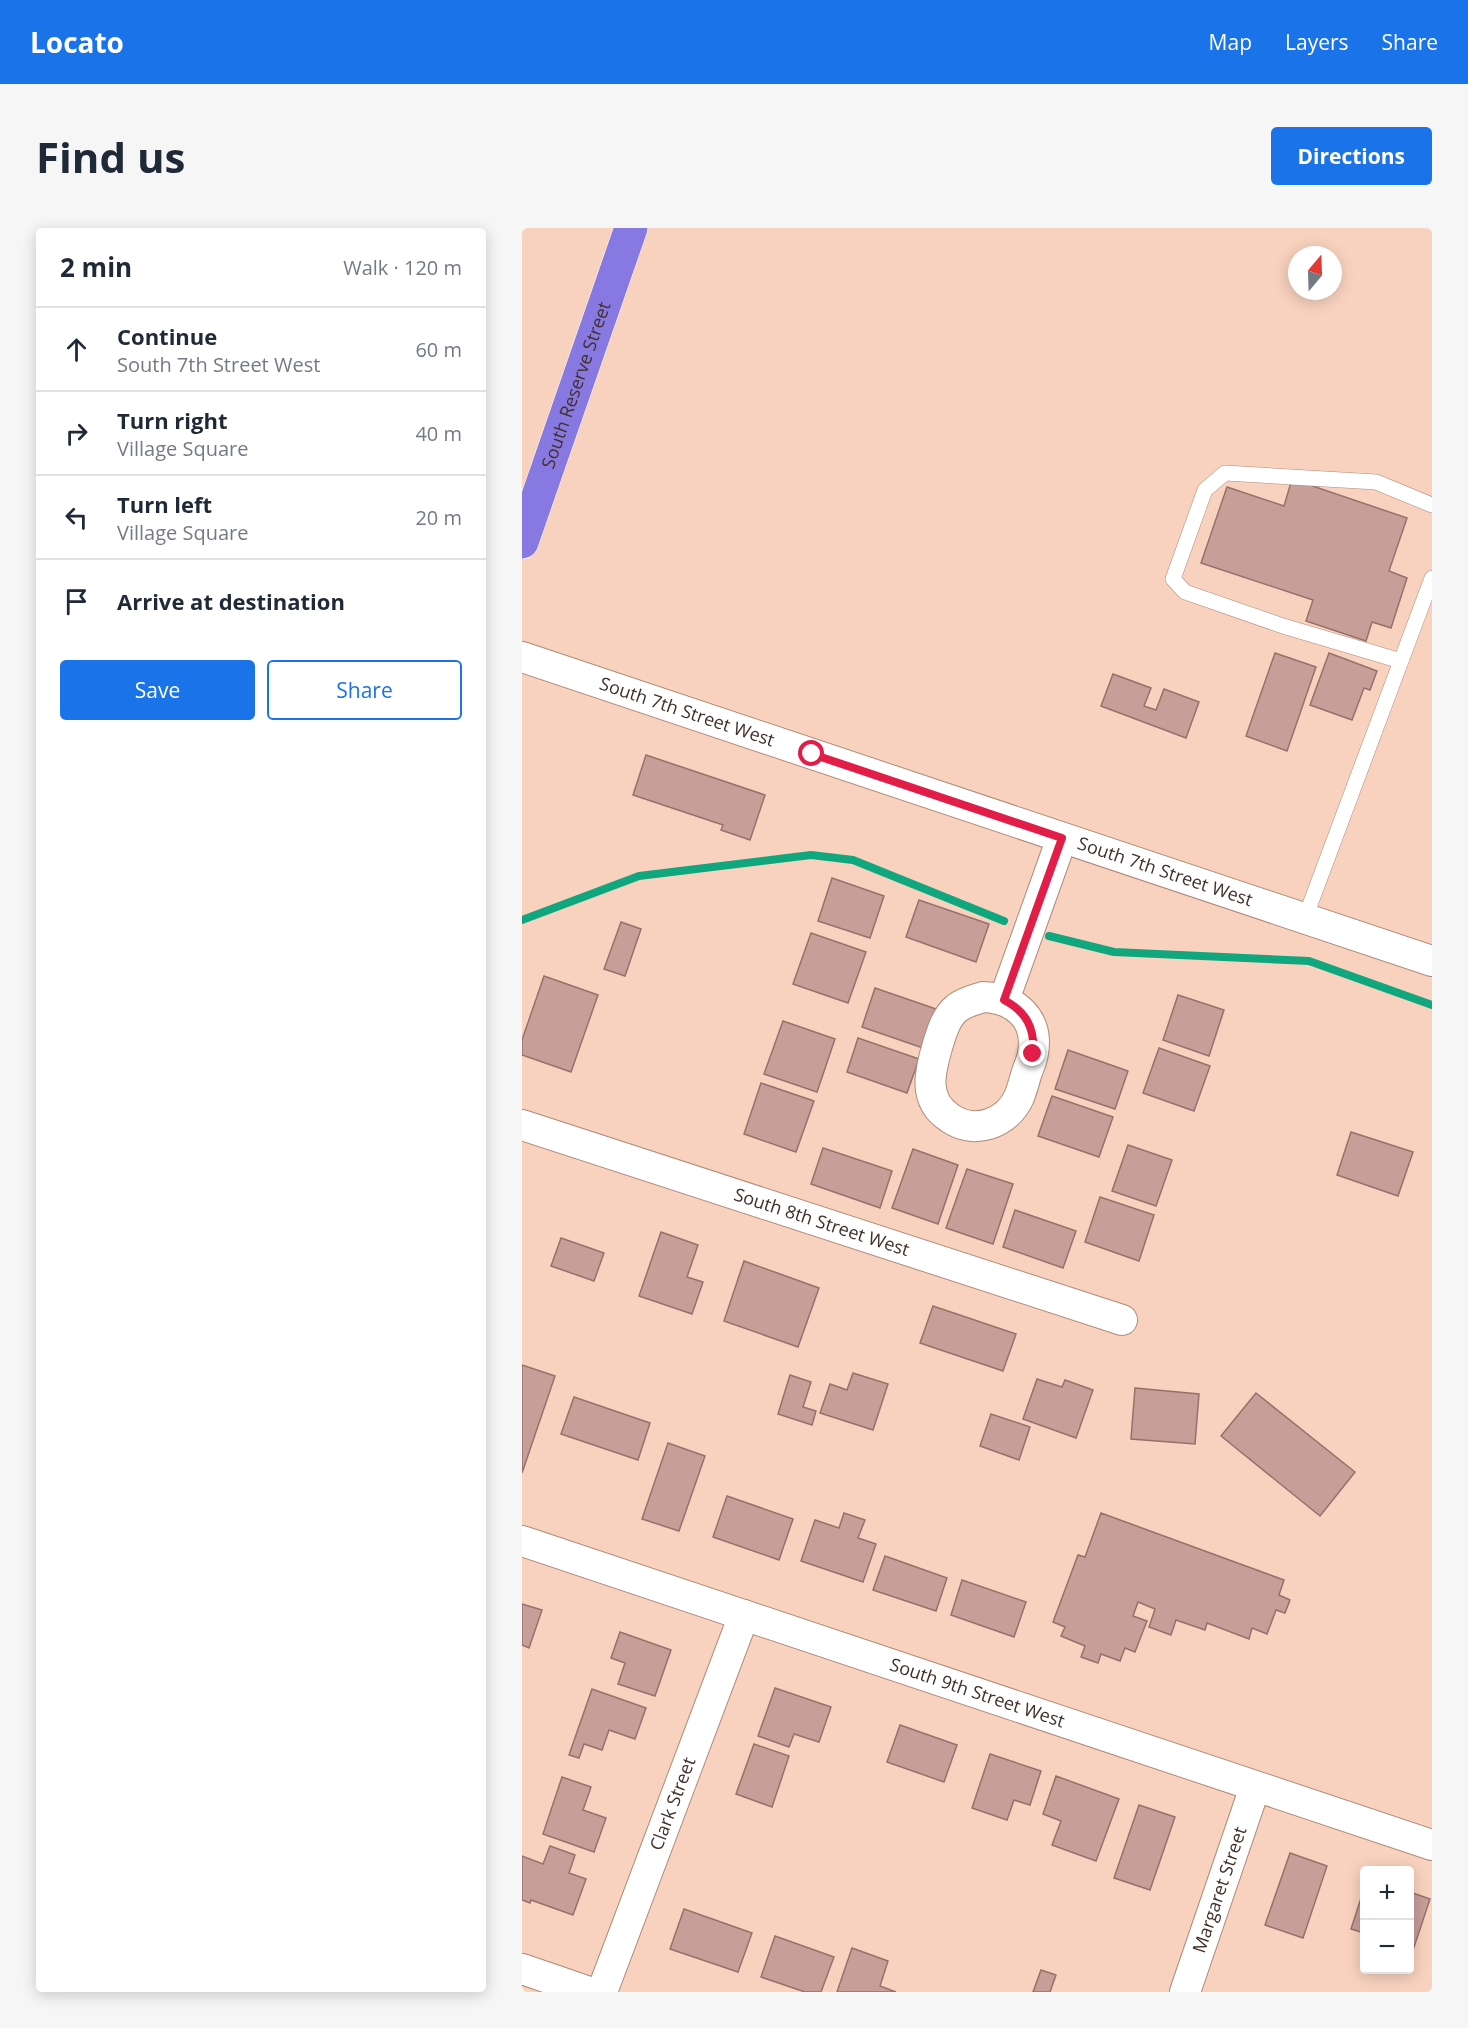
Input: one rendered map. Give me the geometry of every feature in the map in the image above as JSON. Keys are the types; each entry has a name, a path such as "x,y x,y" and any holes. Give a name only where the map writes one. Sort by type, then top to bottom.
{"highway":[{"name":"South Reserve Street","path":"522,543 631,228"}],"street":[{"name":"South 7th Street West","path":"522,657 1432,961"},
{"path":"1004,1000 1062,838"},
{"name":"South 8th Street West","path":"522,1125 1122,1320"},
{"name":"South 9th Street West","path":"522,1541 1432,1845"},
{"name":"Clark Street","path":"602,1992 744,1615"},
{"name":"Margaret Street","path":"1185,1992 1255,1787"},
{"path":"522,1969 589,1992"}],"lane":[{"path":"1401,661 1283,626 1185,592 1173,579 1205,489 1225,473 1376,482 1432,506"},
{"path":"1305,918 1432,578"}],"building":[{"path":"1292,479 1407,518 1389,571 1407,578 1391,628 1372,622 1366,641 1306,621 1313,600 1201,563 1227,487 1284,506"},
{"path":"1275,653 1316,667 1287,751 1246,736"},
{"path":"1329,653 1377,671 1370,690 1364,688 1352,720 1310,705"},
{"path":"1113,674 1151,688 1144,706 1156,710 1164,689 1199,702 1186,738 1101,706"},
{"path":"646,755 765,795 750,840 721,830 723,825 633,795"},
{"path":"832,878 884,896 870,938 818,921"},
{"path":"919,900 989,924 976,962 906,937"},
{"path":"621,922 641,929 625,976 604,969"},
{"path":"811,933 866,952 848,1003 793,984"},
{"path":"544,976 598,995 571,1072 522,1055 522,1040"},
{"path":"875,988 936,1009 923,1048 862,1027"},
{"path":"1178,995 1224,1010 1209,1056 1163,1040"},
{"path":"783,1021 835,1039 817,1092 764,1074"},
{"path":"858,1038 919,1059 907,1093 847,1072"},
{"path":"1159,1048 1210,1066 1194,1111 1143,1093"},
{"path":"1068,1050 1128,1071 1115,1109 1055,1089"},
{"path":"761,1083 814,1101 796,1152 744,1134"},
{"path":"1052,1096 1113,1117 1099,1157 1038,1136"},
{"path":"1351,1132 1413,1152 1398,1196 1337,1175"},
{"path":"1128,1145 1172,1160 1156,1206 1112,1191"},
{"path":"823,1148 892,1171 880,1208 811,1184"},
{"path":"913,1149 958,1165 938,1224 892,1208"},
{"path":"967,1169 1013,1184 993,1244 946,1228"},
{"path":"1100,1197 1154,1215 1139,1261 1085,1242"},
{"path":"1015,1210 1076,1231 1063,1268 1003,1247"},
{"path":"661,1232 698,1245 687,1277 703,1282 692,1314 639,1296"},
{"path":"561,1238 604,1253 594,1281 551,1266"},
{"path":"744,1261 819,1288 798,1347 724,1321"},
{"path":"933,1306 1016,1334 1003,1371 920,1343"},
{"path":"522,1365 555,1376 522,1473"},
{"path":"853,1373 888,1384 873,1430 820,1413 830,1384 847,1390"},
{"path":"790,1375 811,1382 803,1407 816,1411 812,1425 778,1414"},
{"path":"1037,1379 1062,1387 1065,1380 1093,1390 1076,1438 1023,1419"},
{"path":"1135,1388 1199,1394 1195,1444 1131,1439"},
{"path":"1256,1393 1355,1472 1320,1516 1221,1436"},
{"path":"574,1397 650,1423 638,1460 561,1434"},
{"path":"991,1414 1030,1427 1019,1460 980,1446"},
{"path":"668,1443 705,1456 679,1531 642,1519"},
{"path":"727,1496 793,1519 779,1560 713,1537"},
{"path":"844,1513 865,1520 858,1538 876,1544 863,1582 801,1561 815,1520 839,1528"},
{"path":"1101,1513 1284,1580 1279,1595 1290,1600 1285,1613 1276,1610 1267,1634 1252,1628 1249,1639 1207,1623 1205,1630 1176,1620 1171,1635 1149,1627 1155,1609 1138,1602 1133,1616 1147,1621 1135,1652 1125,1648 1120,1661 1101,1654 1098,1663 1081,1657 1085,1646 1061,1636 1065,1627 1053,1622 1078,1555 1085,1557"},
{"path":"885,1556 947,1578 936,1611 873,1590"},
{"path":"962,1580 1026,1602 1014,1637 951,1615"},
{"path":"522,1604 542,1610 529,1648 522,1645"},
{"path":"620,1632 671,1650 655,1696 618,1684 625,1663 611,1658"},
{"path":"775,1688 831,1707 819,1742 794,1734 789,1747 758,1736"},
{"path":"592,1689 646,1708 635,1739 609,1730 602,1750 584,1744 579,1758 569,1755"},
{"path":"900,1725 957,1745 944,1782 887,1762"},
{"path":"754,1744 789,1756 772,1807 736,1794"},
{"path":"990,1754 1041,1771 1030,1805 1014,1800 1007,1820 972,1808"},
{"path":"1056,1776 1119,1799 1096,1861 1052,1845 1061,1821 1043,1814"},
{"path":"562,1777 591,1787 583,1810 606,1818 594,1852 543,1834"},
{"path":"1139,1805 1175,1817 1150,1890 1114,1878"},
{"path":"550,1846 575,1855 569,1873 586,1879 573,1915 531,1900 530,1903 522,1900 522,1856 543,1864"},
{"path":"1290,1853 1327,1866 1303,1938 1265,1925"},
{"path":"1414,1893 1430,1899 1414,1947"},
{"path":"1360,1901 1360,1932 1351,1929"},
{"path":"684,1909 752,1933 738,1972 670,1949"},
{"path":"775,1936 834,1957 821,1992 805,1992 761,1977"},
{"path":"852,1948 888,1961 880,1986 896,1992 837,1992"},
{"path":"1041,1970 1056,1975 1050,1992 1033,1992"}],"waterway":[{"path":"522,920 639,876 811,855 853,860 1004,921"},
{"path":"1049,936 1114,952 1309,961 1432,1005"}],"route":[{"path":"812,754 1062,838 1004,1000 1014,1005 1028,1022 1033,1033 1033,1054"}]}
